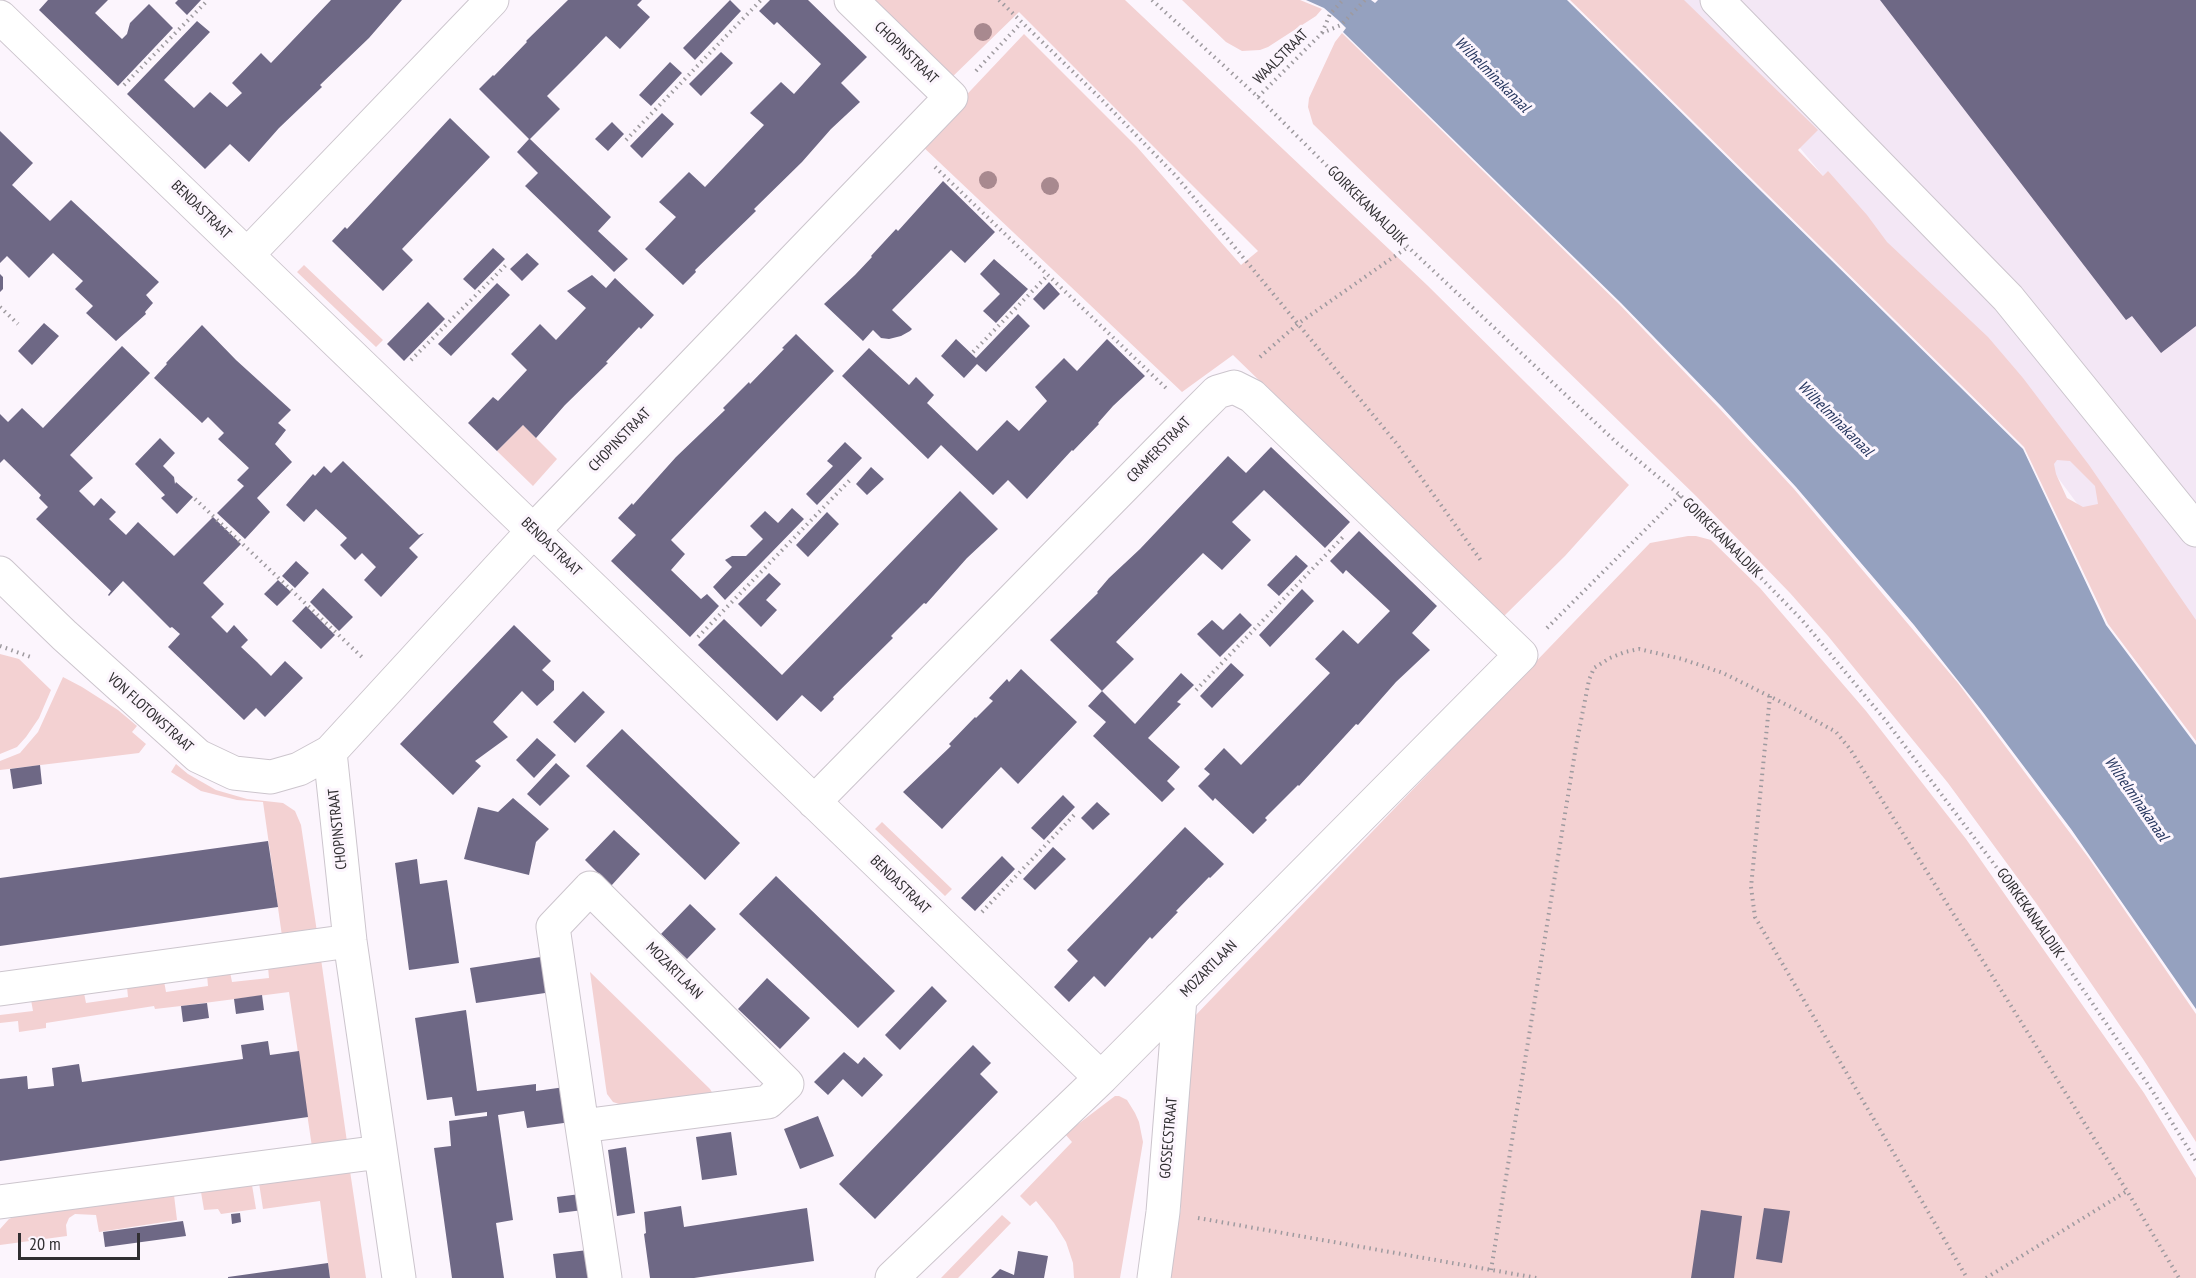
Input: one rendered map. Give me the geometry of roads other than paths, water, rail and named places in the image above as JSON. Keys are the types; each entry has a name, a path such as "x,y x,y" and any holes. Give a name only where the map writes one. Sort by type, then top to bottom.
{"street":[{"path":"247,255 492,0"},
{"name":"CHOPINSTRAAT","path":"399,1278 350,941 330,752 534,531 951,97 851,0"},
{"path":"1717,0 2008,298 2196,530"},
{"name":"BENDASTRAAT","path":"0,17 1101,1078"},
{"name":"CRAMERSTRAAT","path":"814,802 1217,392 1234,387 1252,396 1521,655"},
{"name":"VON FLOTOWSTRAAT","path":"0,573 63,635 198,756 234,773 271,777 299,769 330,752"},
{"name":"MOZARTLAAN","path":"892,1278 1101,1078 1521,655"},
{"name":"MOZARTLAAN","path":"582,1126 768,1102 787,1084 590,888 553,927 582,1126 605,1278"},
{"path":"0,989 350,941"},
{"name":"GOSSECSTRAAT","path":"1154,1278 1163,1212 1180,998"},
{"path":"0,1202 380,1152"}],"water":[{"name":"Wilhelminakanaal","path":"1306,0 1371,0 1375,3 1378,0 1567,0 2023,449 2106,625 2196,745 2196,1009 2071,829 1982,711 1914,625 1796,487 1621,303 1343,32 1346,28 1338,20 1324,8"}]}
